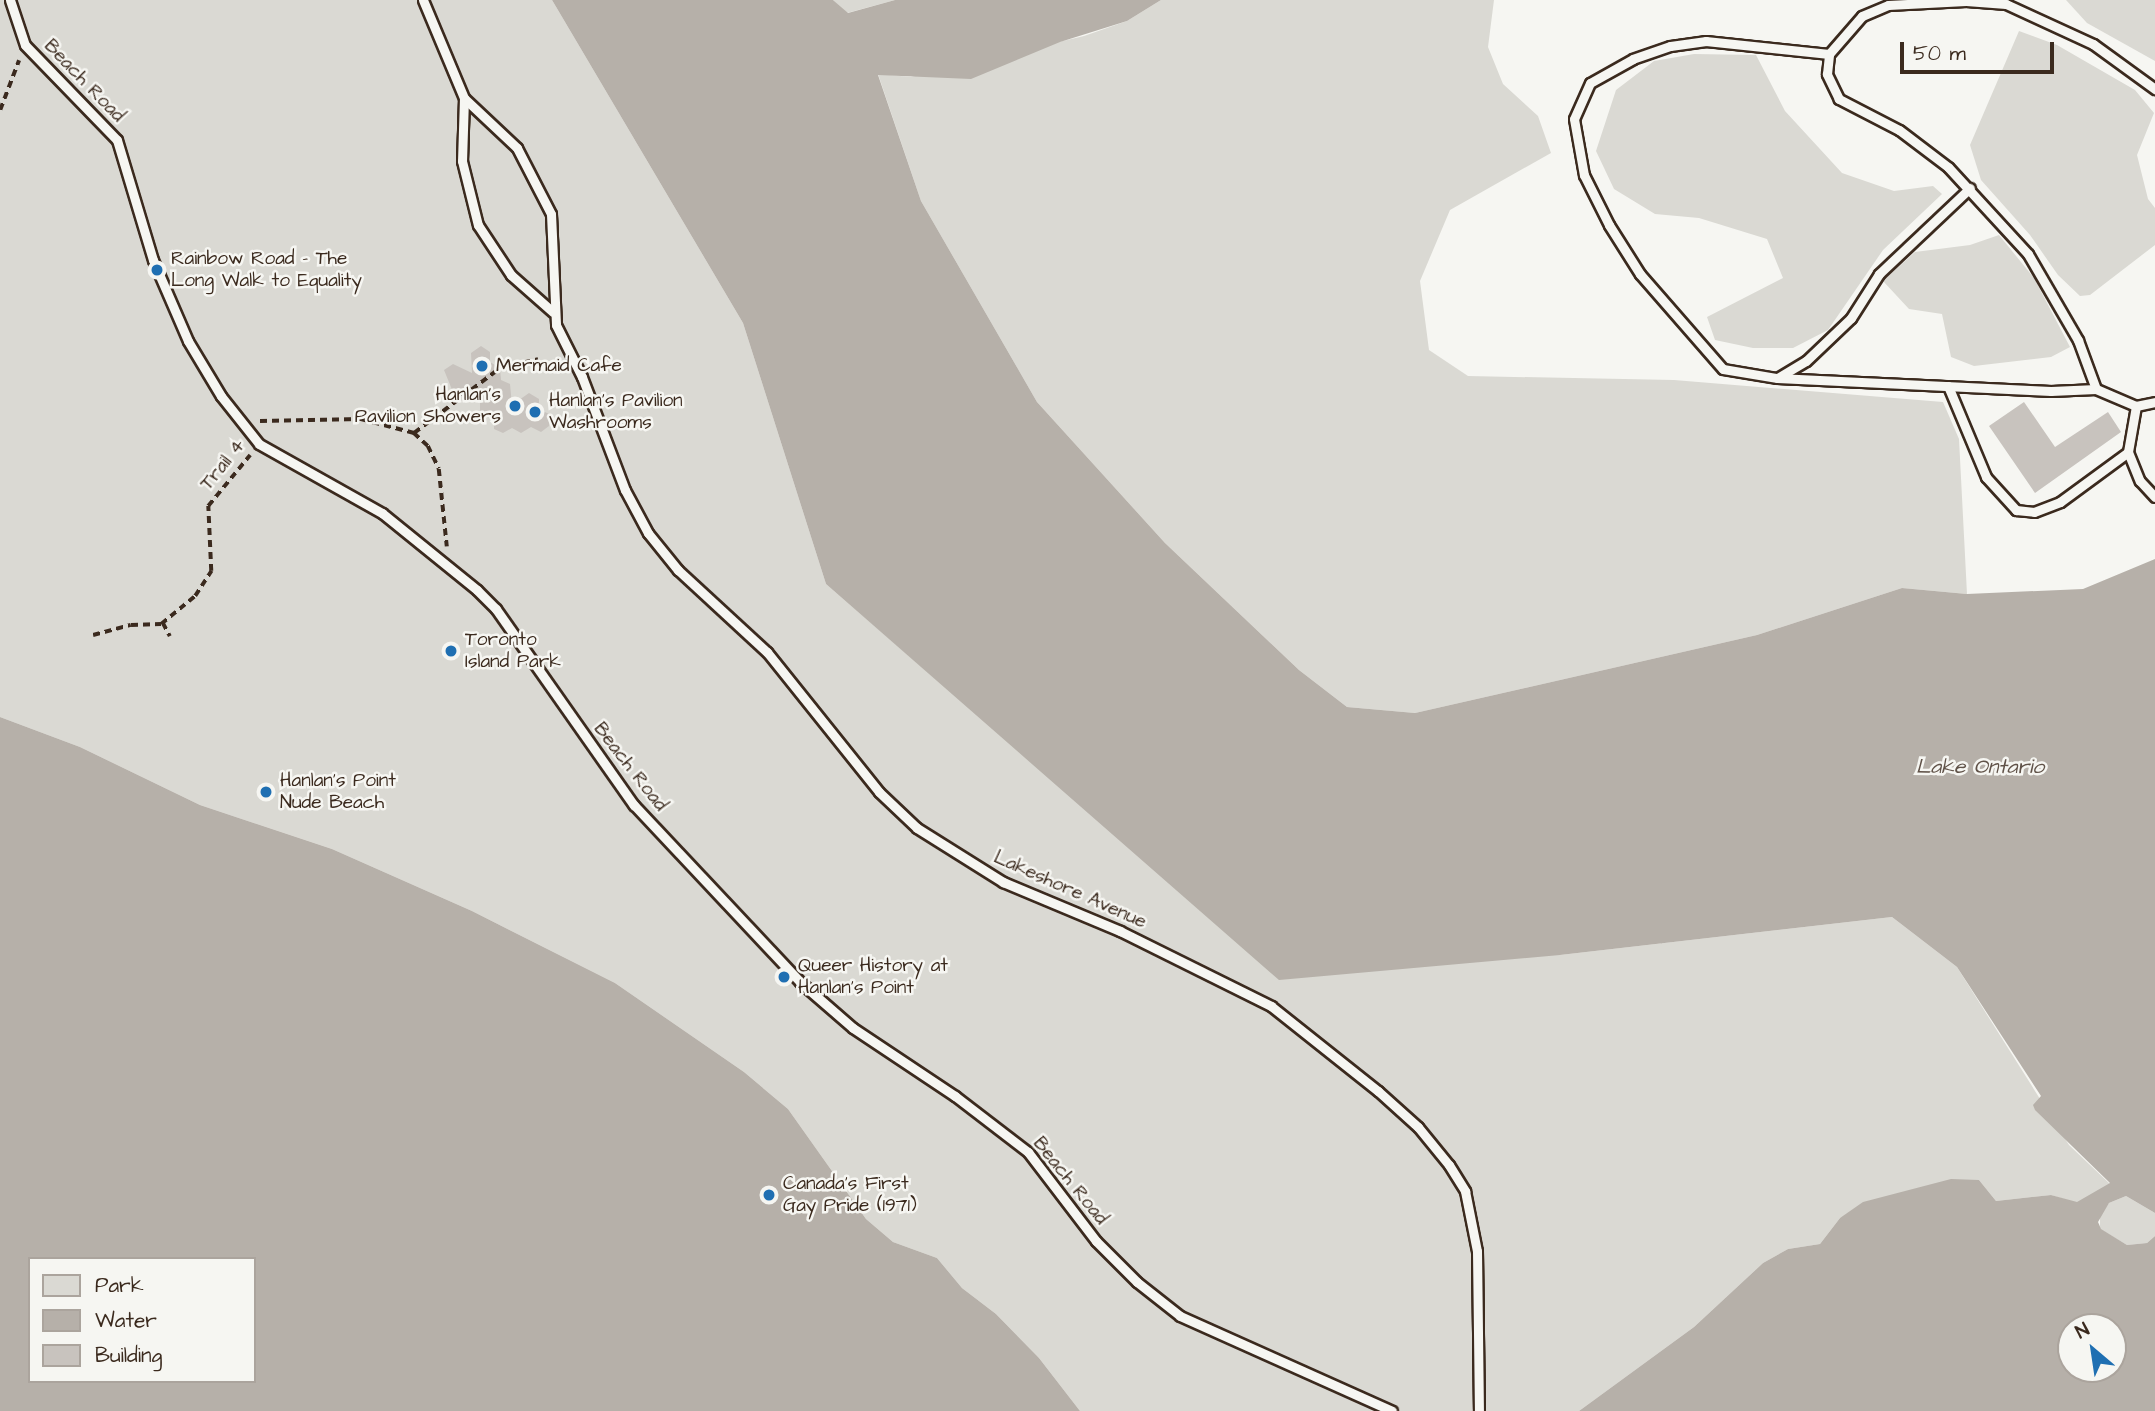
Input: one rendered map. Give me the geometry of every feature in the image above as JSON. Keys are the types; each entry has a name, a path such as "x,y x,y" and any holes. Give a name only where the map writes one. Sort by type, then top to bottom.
{"lane":[{"name":"Beach Road","path":"10,0 25,45 117,140 157,270 202,368 239,421 259,443 382,513 449,566 496,609 634,805 800,982 853,1028 956,1096 1028,1152 1096,1241 1180,1315 1392,1411"},
{"name":"Lakeshore Avenue","path":"424,0 464,99 462,161 478,225 511,275 552,312 625,490 648,533 678,570 767,652 871,783 917,828 1003,882 1120,930 1271,1006 1418,1127 1450,1165 1473,1218 1479,1411"},
{"path":"2096,389 2078,340 2028,254 1970,188 1899,130 1839,99 1827,74 1829,54 1862,16 1888,5 1966,1 2006,4 2093,44 2155,89"},
{"path":"1829,54 1706,41 1670,46 1633,59 1590,83 1574,119 1584,174 1640,274 1723,369 1777,378 1948,386 2096,389 2136,406 2155,402"},
{"name":"Lakeshore Avenue","path":"464,99 517,148 551,214 556,263 552,312"},
{"path":"1777,378 1806,361 1851,318 1879,274 1970,188"},
{"path":"1948,386 1986,477 2016,510 2034,512 2060,502 2129,452"},
{"path":"2136,406 2129,452 2140,481 2155,497"}],"path":[{"path":"0,110 25,45"},
{"path":"414,433 500,368 538,359"},
{"path":"239,421 361,419 414,433 428,446 439,469 449,566"},
{"name":"Trail 4","path":"163,623 205,583 211,571 208,506 259,443"},
{"path":"93,635 163,623 170,636"}],"green space":[{"name":"Toronto Island Park","path":"0,0 552,0 743,323 826,584 1006,740 1560,955 1892,917 1957,967 2069,1145 2110,1184 2077,1203 2051,1195 1996,1201 1979,1180 1840,1218 1820,1244 1788,1249 1763,1263 1694,1327 1579,1411 1080,1411 1039,1358 996,1314 962,1288 937,1258 893,1242 866,1219 788,1109 744,1072 615,983 472,911 332,849 200,805 80,747 0,717"},
{"path":"833,0 895,0 847,13"},
{"path":"1161,0 1494,0 1488,47 1503,84 1538,116 1551,153 1450,210 1420,281 1429,350 1468,376 1674,380 1943,402 1959,439 1967,594 1902,588 1757,635 1415,713 1347,707 1299,670 1165,543 1037,402 921,201 878,74 911,77 1084,36 1127,21"},
{"path":"2066,0 2155,0 2155,61 2087,23"},
{"path":"2019,31 2057,45 2135,90 2154,113 2137,155 2148,199 2155,208 2155,245 2090,295 2080,296 2058,275 2030,235 1981,180 1970,145"},
{"path":"1694,54 1756,55 1785,111 1842,173 1894,191 1933,186 1942,194 1883,250 1828,330 1793,348 1753,348 1715,340 1707,317 1783,278 1767,239 1699,218 1655,214 1614,189 1596,151 1616,90 1654,61"},
{"path":"1999,235 2034,278 2070,347 2051,357 1974,366 1951,357 1942,314 1909,309 1883,281 1915,252 1970,245"},
{"path":"2126,1196 2155,1213 2155,1236 2147,1243 2127,1245 2100,1229 2100,1214 2109,1203"}],"water":[{"name":"Lake Ontario","path":"552,0 833,0 848,13 895,0 1161,0 1127,21 1060,42 971,79 878,75 921,201 1037,402 1165,543 1299,670 1347,707 1415,713 1757,635 1902,588 1967,594 2083,589 2155,559 2155,1213 2126,1196 2109,1203 2098,1222 2101,1229 2127,1245 2147,1243 2155,1236 2155,1411 1579,1411 1694,1327 1763,1263 1788,1249 1820,1244 1840,1218 1863,1202 1951,1179 1979,1180 1996,1201 2051,1195 2077,1202 2110,1183 2035,1110 2033,1105 2041,1096 1957,967 1892,917 1560,955 1279,980 826,584 743,323"},
{"path":"0,717 80,747 200,805 332,849 472,911 615,983 744,1072 788,1109 866,1219 893,1242 937,1258 962,1288 996,1314 1039,1358 1080,1411 0,1411"}],"building":[{"path":"481,346 490,352 490,362 500,368 501,380 510,384 512,405 529,393 539,399 539,409 549,414 549,426 541,432 531,427 521,433 512,428 503,433 494,429 494,419 480,411 480,392 464,402 455,397 444,370 453,364 472,373 471,353"},
{"path":"2024,402 2055,447 2108,412 2121,432 2035,493 1989,426"}],"place":[{"name":"Rainbow Road - The Long Walk to Equality","path":"157,270"},
{"name":"Mermaid Cafe","path":"482,366"},
{"name":"Hanlan's Pavilion Showers","path":"515,406"},
{"name":"Hanlan's Pavilion Washrooms","path":"535,412"},
{"name":"Toronto Island Park","path":"451,651"},
{"name":"Hanlan's Point Nude Beach","path":"266,792"},
{"name":"Queer History at Hanlan's Point","path":"784,977"},
{"name":"Canada's First Gay Pride (1971)","path":"769,1195"}]}
